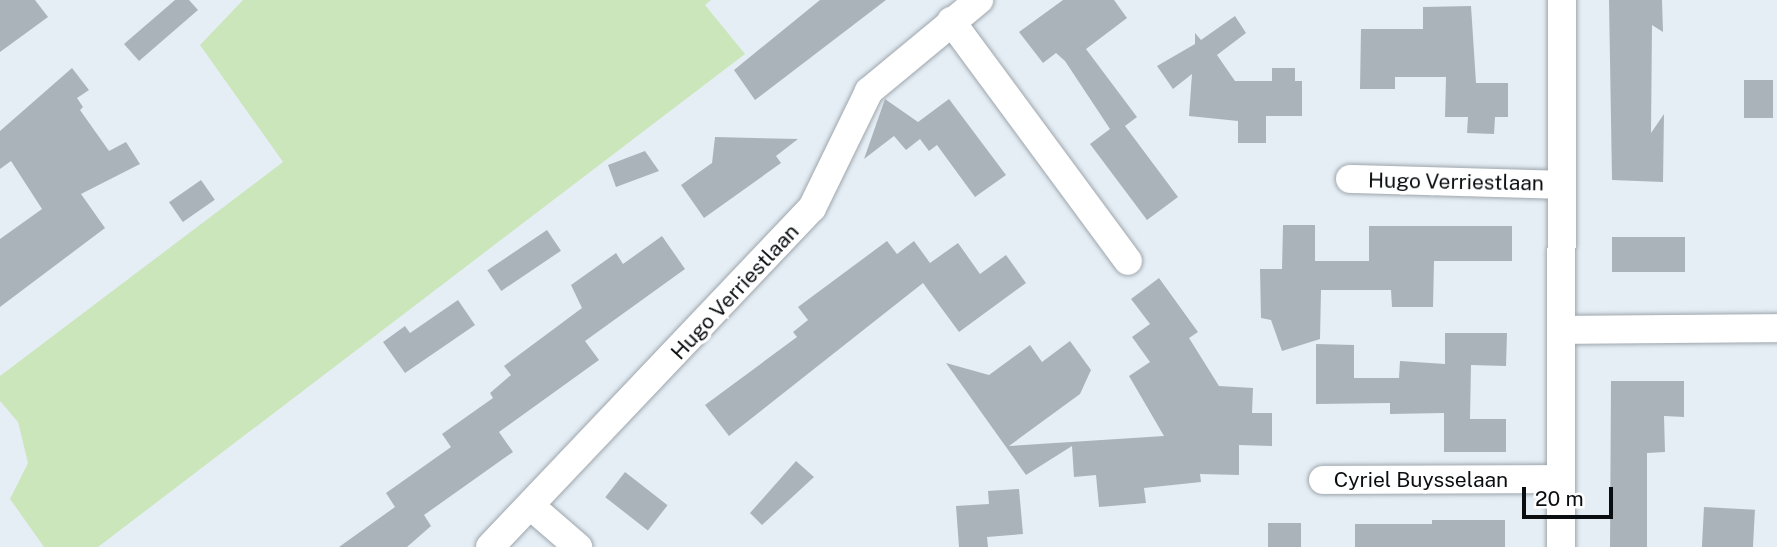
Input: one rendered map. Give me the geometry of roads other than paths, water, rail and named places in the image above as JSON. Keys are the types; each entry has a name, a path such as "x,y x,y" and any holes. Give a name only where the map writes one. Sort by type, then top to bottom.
{"street":[{"name":"Hugo Verriestlaan","path":"490,547 533,508 812,208 869,91 979,0"},
{"name":"Hugo Verriestlaan","path":"1562,0 1565,330"},
{"path":"951,21 1128,261"},
{"name":"Hugo Verriestlaan","path":"1350,179 1562,185"},
{"path":"1561,547 1565,330 1777,328"},
{"name":"Cyriel Buysselaan","path":"1323,480 1562,479"},
{"path":"533,508 578,547"}]}
